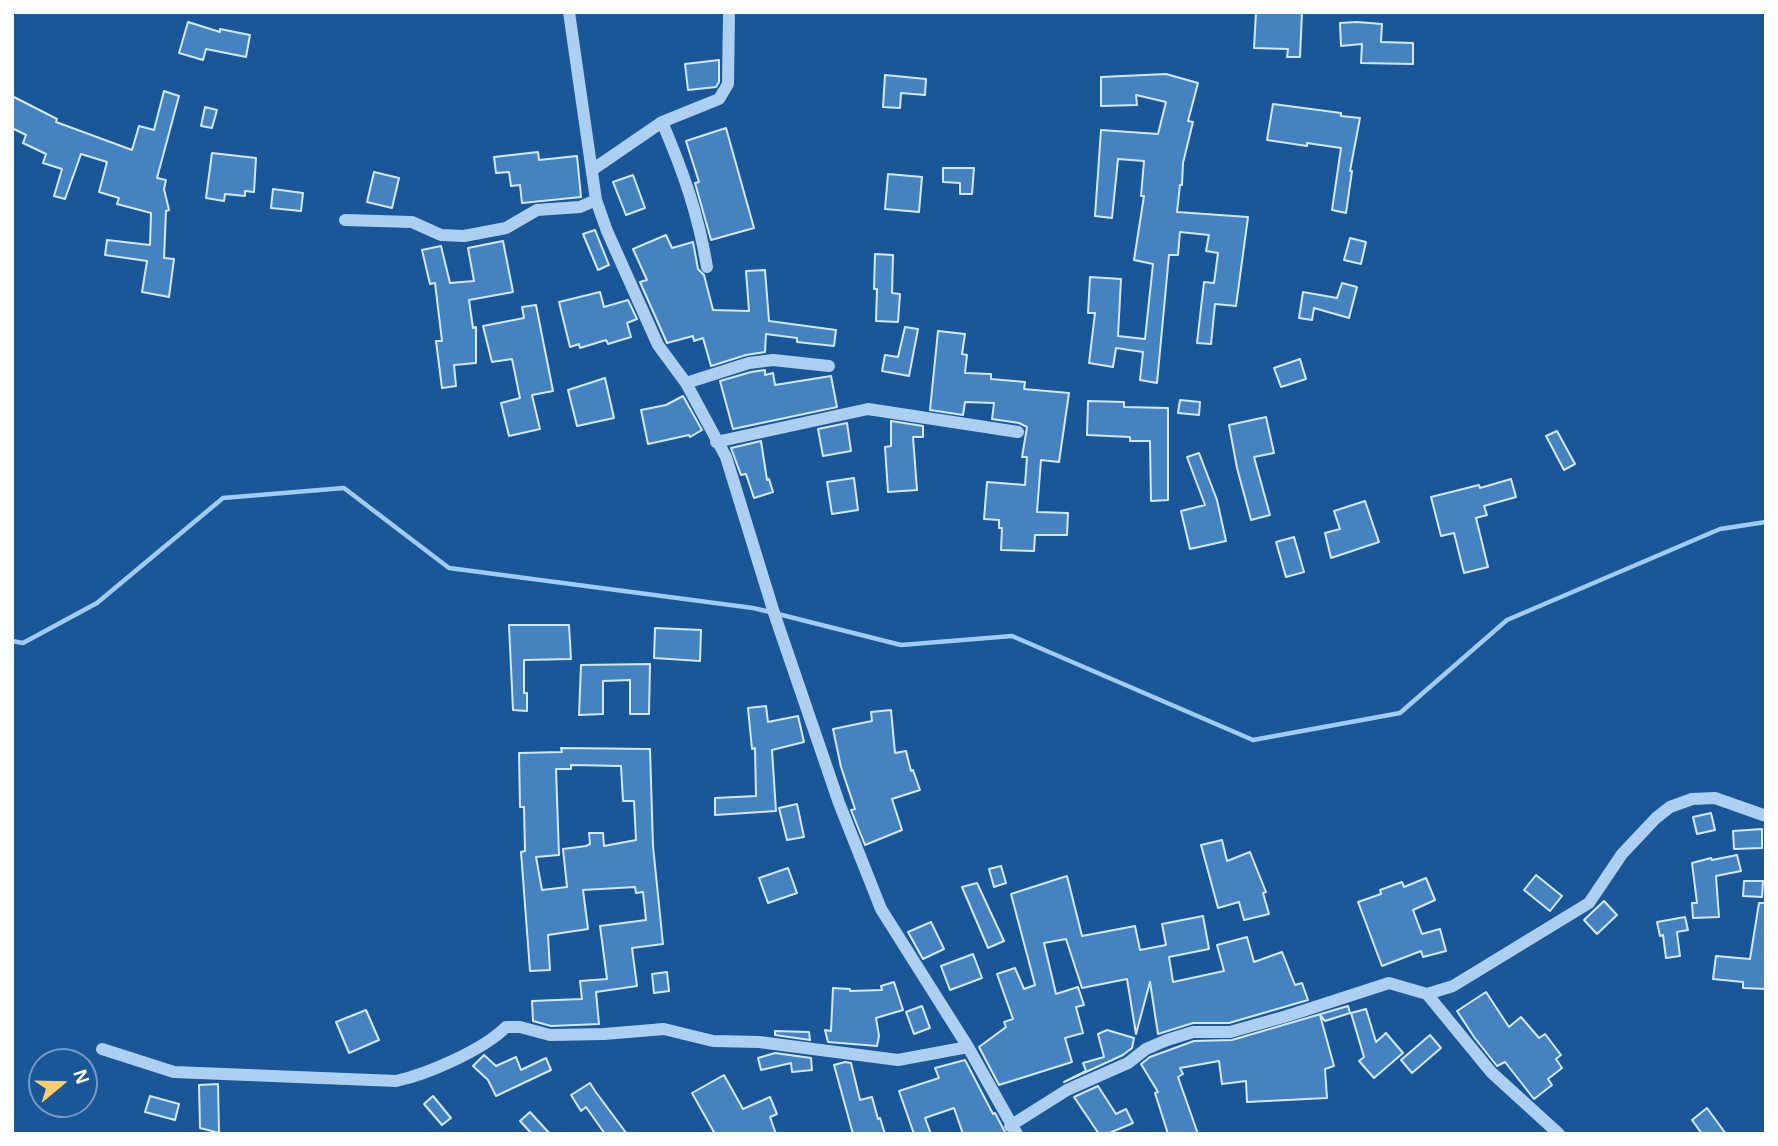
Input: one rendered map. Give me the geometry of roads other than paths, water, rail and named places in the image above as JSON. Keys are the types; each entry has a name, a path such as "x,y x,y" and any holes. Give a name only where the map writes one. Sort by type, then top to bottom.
{"street":[{"path":"569,12 596,200 620,264 658,345 685,383 726,457 738,503 839,803 881,909 968,1047 1014,1130 1068,1090 1128,1063 1146,1049 1167,1040 1193,1032 1230,1032 1390,983 1427,994 1491,1073 1559,1134"},
{"path":"592,170 662,122 719,99 724,94 728,83 729,12"},
{"path":"662,122 685,175 701,230 707,267"},
{"path":"345,220 412,222 441,235 464,236 506,228 537,210 580,207 596,200"},
{"path":"685,383 749,363 773,359 829,366"},
{"path":"716,442 868,409 1018,432"},
{"path":"1427,994 1453,985 1589,903 1622,854 1670,807 1692,799 1715,798 1766,816"},
{"path":"102,1049 174,1072 396,1081 415,1077 492,1041 506,1027 520,1027 550,1035 664,1029 713,1041 759,1042 898,1060 968,1047"}],"waterway":[{"path":"12,641 23,643 97,603 223,498 344,488 449,568 770,612"},
{"path":"778,614 901,645 1012,636 1253,740 1400,713 1507,620 1720,529 1766,522"}]}
